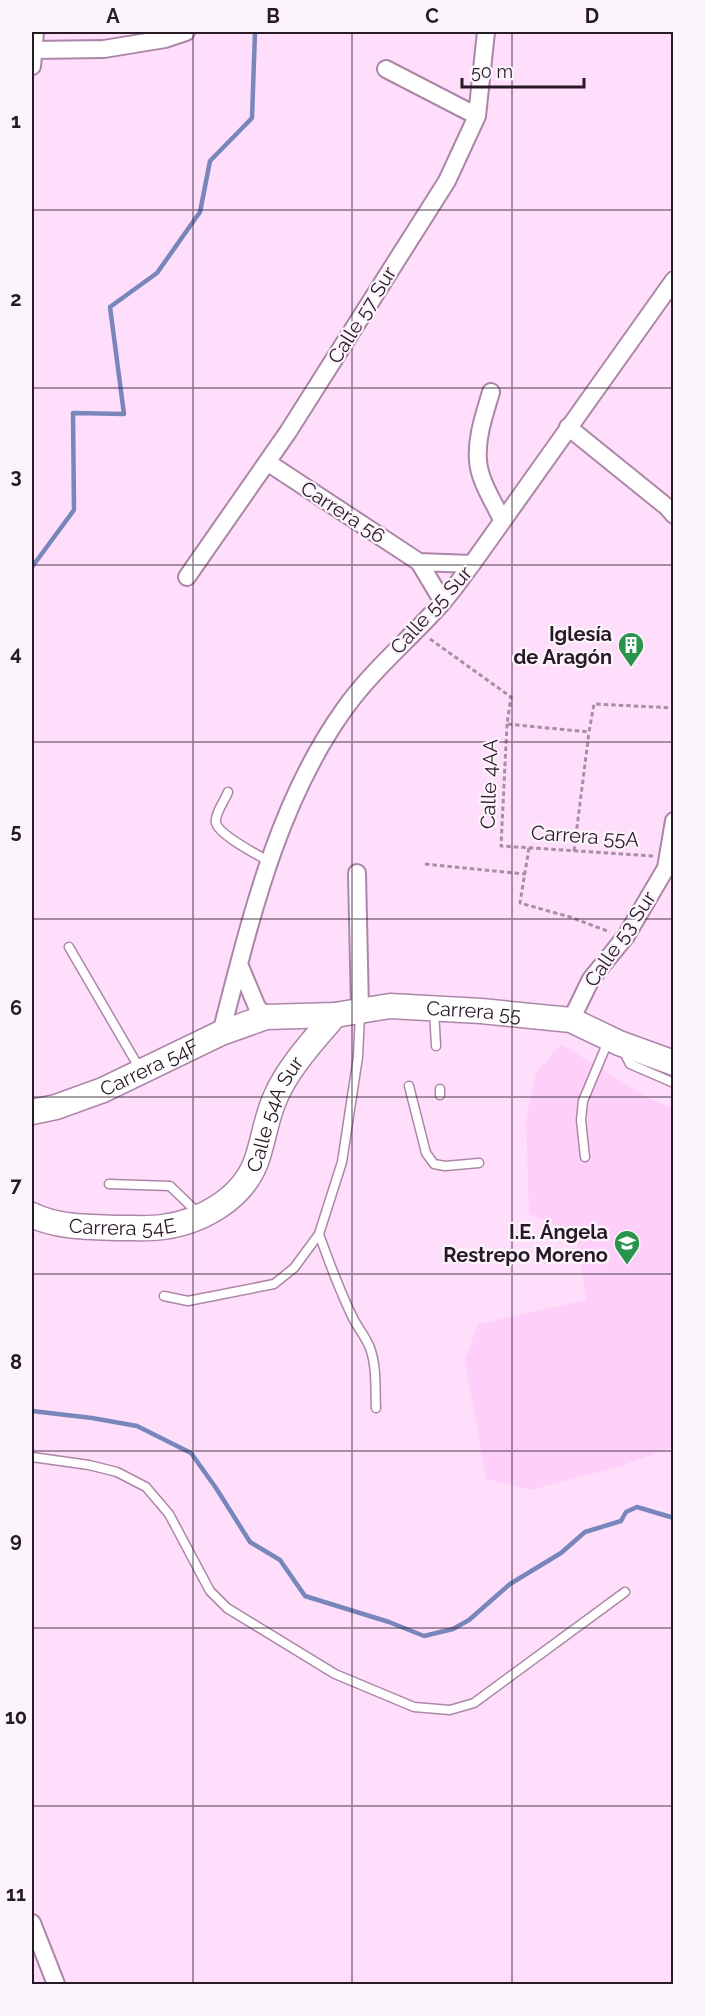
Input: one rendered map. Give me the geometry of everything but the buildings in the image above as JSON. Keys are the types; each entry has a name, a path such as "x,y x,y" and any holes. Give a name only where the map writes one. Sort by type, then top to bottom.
{"main road":[{"name":"Carrera 55","path":"266,1017 335,1015 390,1006 481,1011 571,1020 614,1041 674,1064"},
{"name":"Calle 54A Sur","path":"206,1214 228,1200 244,1182 256,1162 268,1115 277,1093 307,1049 335,1015"},
{"name":"Carrera 54F","path":"32,1112 56,1107 104,1089 221,1033 266,1017"},
{"name":"Carrera 54E","path":"32,1215 41,1219 86,1227 148,1228 164,1227 206,1214"}],"street":[{"path":"32,66 35,32"},
{"path":"32,50 104,49 165,39 186,32"},
{"name":"Calle 57 Sur","path":"187,577 267,462 447,181 477,116 486,32"},
{"path":"386,69 477,116"},
{"name":"Calle 55 Sur","path":"221,1033 270,862 304,777 323,741 367,682 443,602 472,564 674,280"},
{"path":"490,392 480,429 478,461 482,479 502,520"},
{"path":"568,427 674,515"},
{"name":"Carrera 56","path":"267,462 419,562 443,602"},
{"path":"419,562 472,564"},
{"name":"Calle 53 Sur","path":"571,1020 591,979 626,936 666,868 674,821"},
{"path":"357,873 360,1010"},
{"path":"239,964 256,1007 266,1017"},
{"path":"32,1923 56,1984"}],"lane":[{"path":"228,792 216,820 217,825 224,833 270,862"},
{"path":"69,947 141,1071"},
{"path":"434,1008 436,1046"},
{"path":"164,1296 188,1301 274,1284 294,1268 319,1234 342,1162 358,1057 360,1010"},
{"path":"585,1157 581,1120 583,1101 614,1041 630,1064 674,1083"},
{"path":"409,1086 426,1153 434,1164 445,1166 479,1163"},
{"path":"109,1185 170,1186 206,1214"},
{"path":"319,1234 345,1303 370,1348 375,1372 376,1408"},
{"path":"32,1457 89,1465 117,1472 146,1487 169,1514 210,1591 226,1608 335,1674 414,1707 450,1710 474,1703 625,1592"}],"path":[{"name":"Calle 4AA","path":"417,629 511,697 507,724 501,846"},
{"path":"574,851 594,704 674,708"},
{"path":"507,724 589,732"},
{"name":"Carrera 55A","path":"501,846 668,857"},
{"path":"529,848 520,903 570,916 603,930 626,936"},
{"path":"425,864 525,874"}],"shaded area":[{"name":"I.E. Ángela Restrepo Moreno","path":"561,1044 648,1098 673,1109 673,1447 624,1465 531,1490 486,1479 465,1360 478,1324 586,1300 576,1232 529,1214 526,1121 535,1074"}],"waterway":[{"path":"32,567 74,510 73,413 124,414 110,307 157,273 200,212 210,161 252,118 255,32"},
{"path":"32,1411 137,1426 191,1453 250,1542 280,1560 305,1596 389,1622 424,1636 453,1629 469,1620 510,1584 561,1553 585,1532 621,1521 626,1512 637,1507 674,1518"}],"place":[{"name":"Iglesía de Aragón","path":"631,668"},
{"name":"I.E. Ángela Restrepo Moreno","path":"627,1266"}]}
